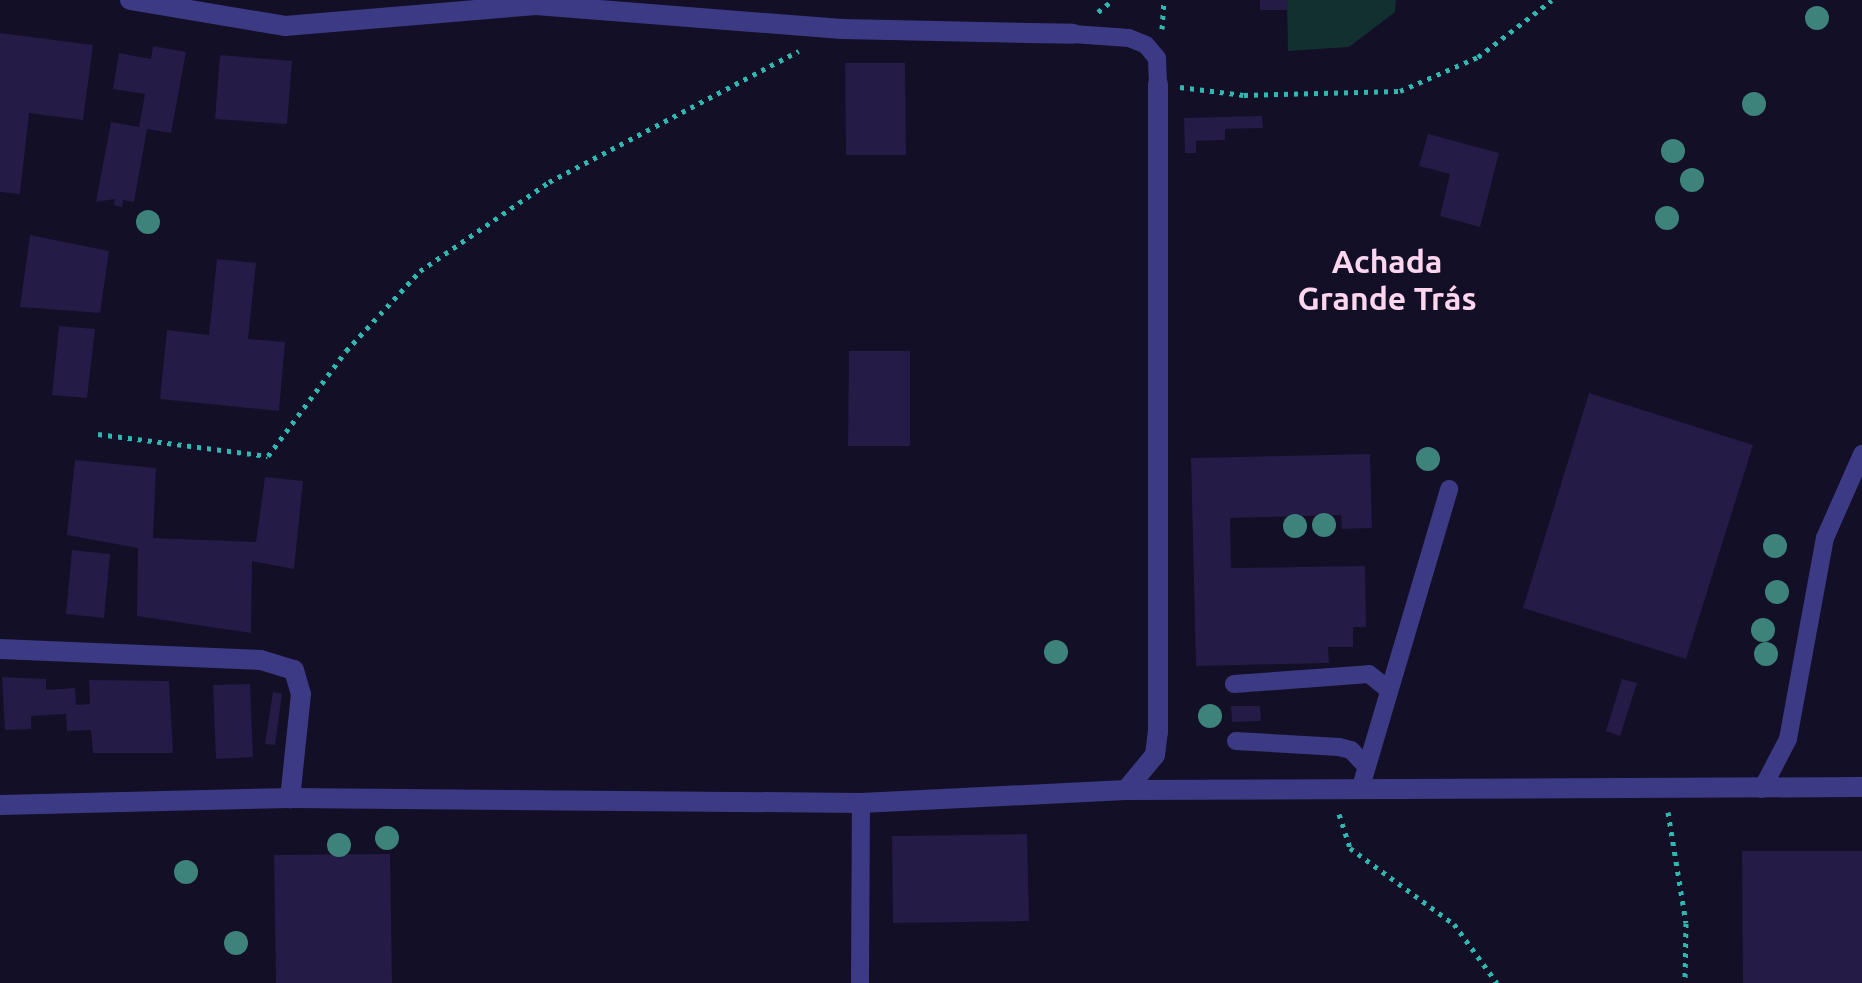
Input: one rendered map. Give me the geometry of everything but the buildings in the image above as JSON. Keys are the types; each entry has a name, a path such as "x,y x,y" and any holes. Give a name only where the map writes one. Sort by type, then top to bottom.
{"street":[{"path":"130,0 285,26 536,5 842,29 1073,34"},
{"path":"1126,790 1155,755 1158,732 1158,84"},
{"path":"0,649 261,660 294,670 301,694 290,798"},
{"path":"0,805 290,798 861,803 1126,790 1862,787"}],"lane":[{"path":"1073,34 1119,36 1146,45 1157,58 1158,84"},
{"path":"1762,789 1788,739 1825,538 1862,454"},
{"path":"1360,790 1449,489"},
{"path":"1234,684 1369,674 1389,690"},
{"path":"1236,741 1339,747 1351,750 1367,767"},
{"path":"860,983 861,803"}],"path":[{"path":"1158,84 1244,95 1400,91 1478,57 1552,0"},
{"path":"98,434 268,456 346,351 420,271 469,234 549,182 842,29"},
{"path":"1661,788 1686,923 1685,983"},
{"path":"1338,790 1340,826 1350,848 1454,924 1497,983"}],"green space":[{"path":"1287,0 1396,0 1395,12 1349,47 1288,51"}],"district":[{"name":"Achada Grande Trás","path":"1387,280"}]}
